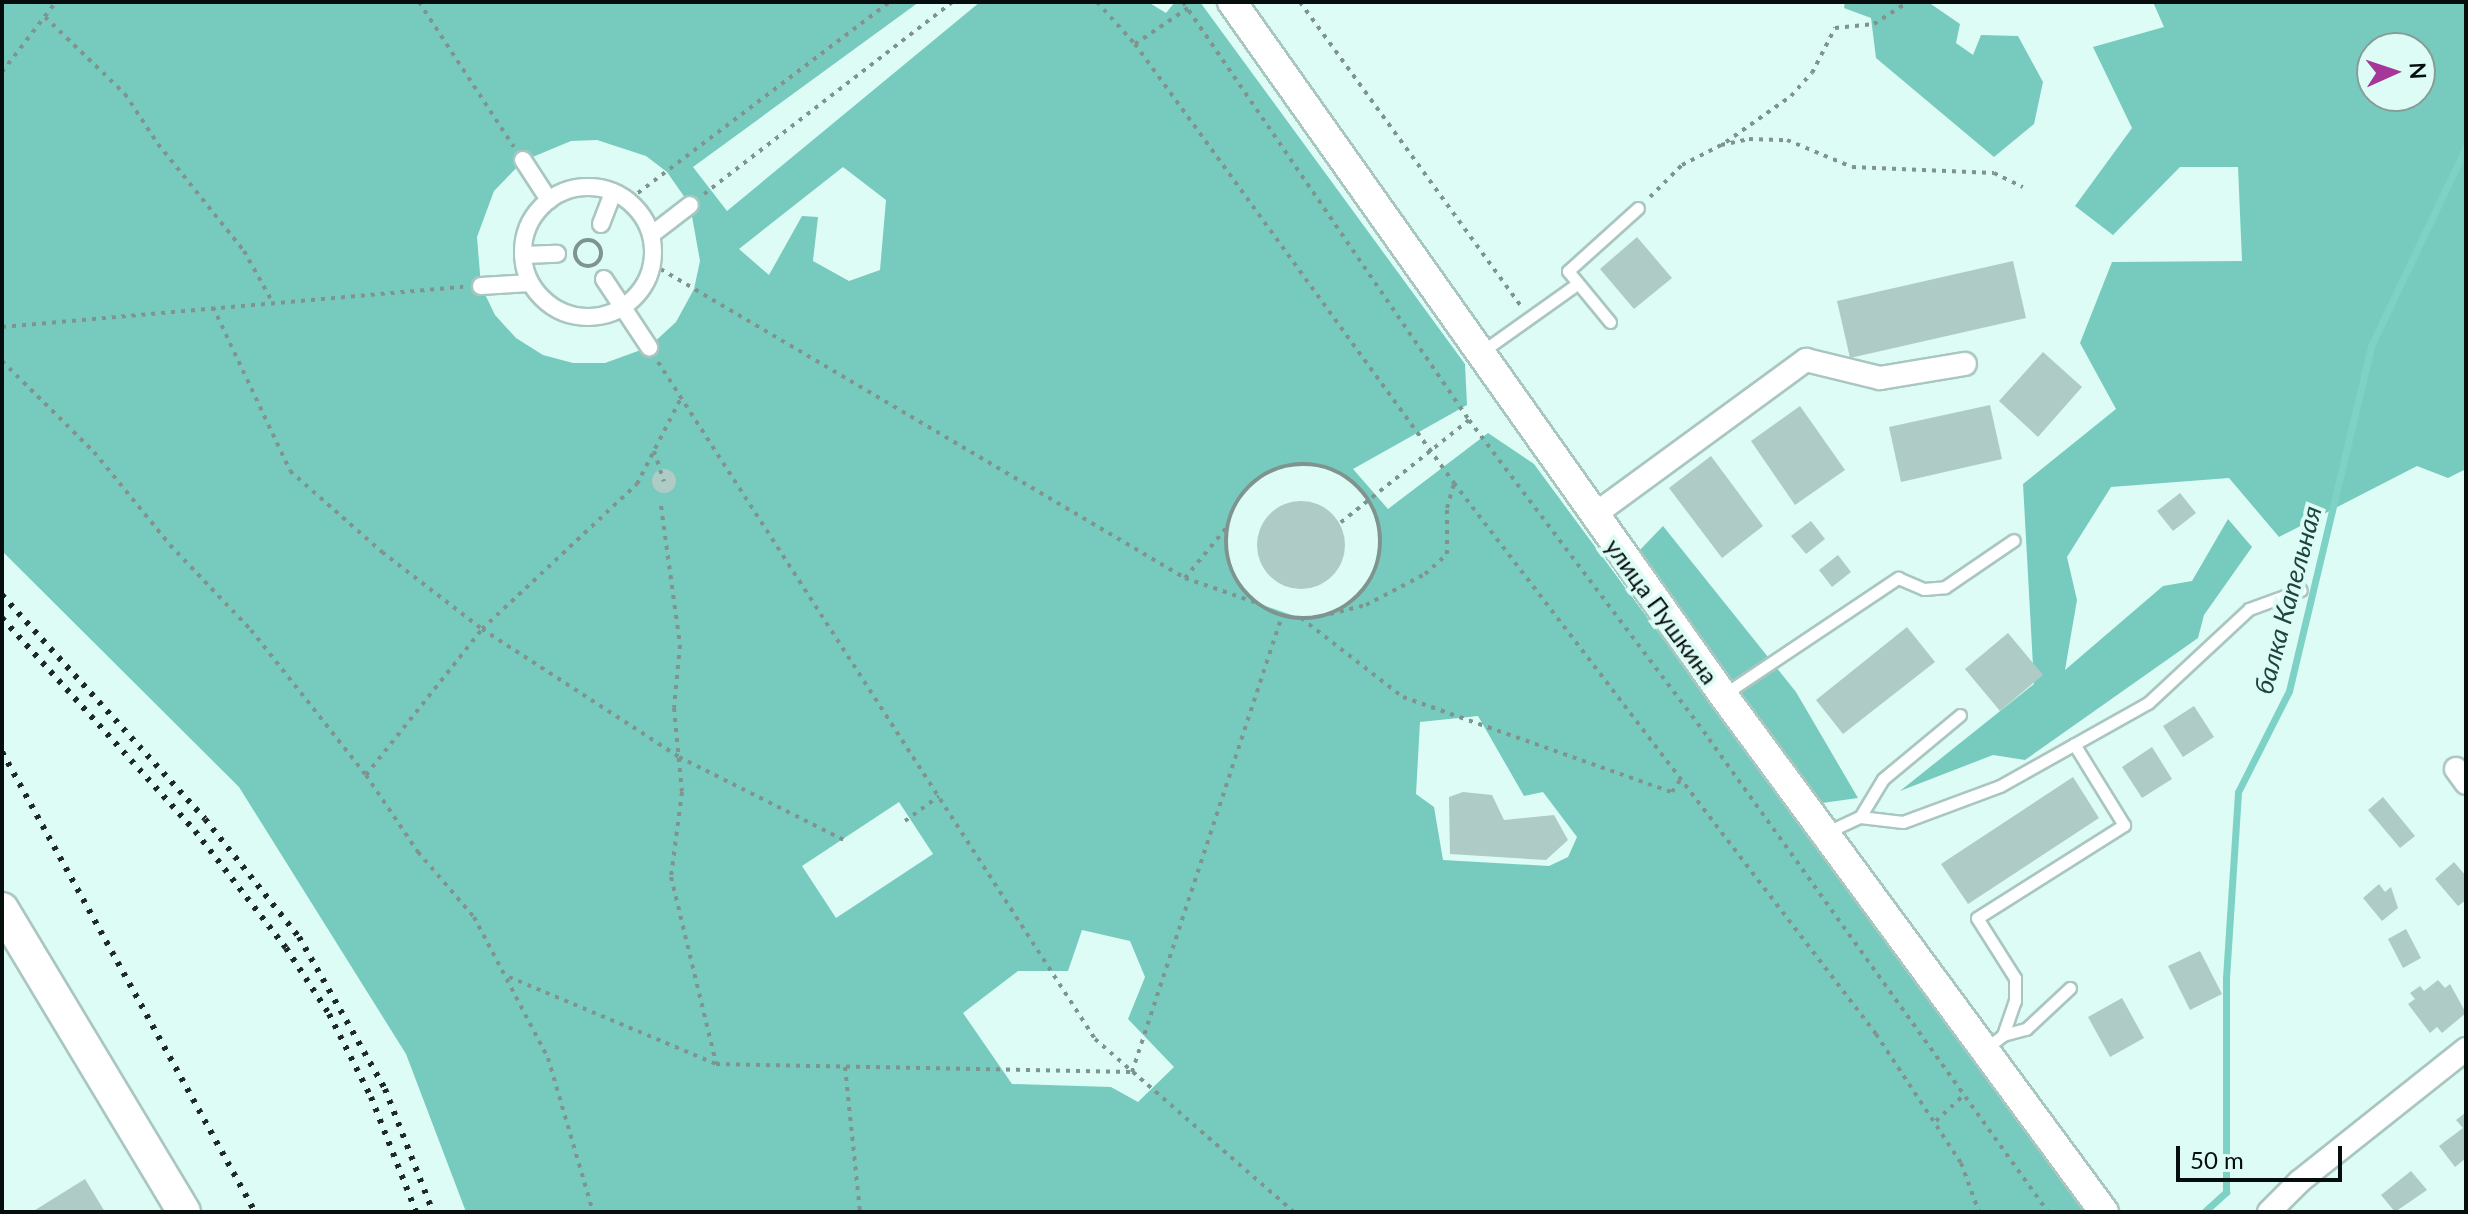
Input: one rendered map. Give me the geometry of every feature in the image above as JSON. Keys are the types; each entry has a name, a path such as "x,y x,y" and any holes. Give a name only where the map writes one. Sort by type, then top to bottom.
{"main road":[{"path":"2,909 184,1212"}],"street":[{"name":"улица Пушкина","path":"1232,2 1723,695 1825,833 1993,1043 2104,1212"},
{"path":"523,160 549,200"},
{"path":"580,187 613,192 628,201 651,235 652,264 642,290 622,309 606,316 570,316 540,298 530,283 523,255 529,224 549,200 580,187"},
{"path":"601,224 613,192"},
{"path":"651,235 690,205"},
{"path":"523,255 557,254"},
{"path":"604,279 649,347"},
{"path":"481,286 530,283"},
{"path":"1594,515 1806,360 1880,378 1965,364"},
{"path":"2269,1212 2300,1181 2466,1049"}],"lane":[{"path":"1610,322 1568,271 1638,208"},
{"path":"1479,353 1527,315 1577,284"},
{"path":"1723,695 1898,578 1924,589 1945,587 2014,540"},
{"path":"1825,833 1860,817 1903,822 2000,786 2148,703 2249,609 2301,590"},
{"path":"1860,817 1883,779 1960,715"},
{"path":"1993,1043 2015,1001 2015,978 1977,918 2124,825 2074,744"},
{"path":"1993,1043 2026,1029 2070,988"}],"path":[{"path":"2,72 56,2"},
{"path":"419,2 523,160"},
{"path":"628,201 890,2"},
{"path":"690,205 952,2"},
{"path":"1097,2 1135,44 1432,454 1876,1034 1961,1163 1979,1212"},
{"path":"1183,2 1469,420 1709,739 2048,1212"},
{"path":"1300,2 1527,315"},
{"path":"1638,208 1682,165 1721,145 1791,96 1812,73 1835,28 1874,24 1908,2"},
{"path":"1135,44 1188,8"},
{"path":"45,17 125,94 158,144 244,251 273,302"},
{"path":"1721,145 1749,139 1787,140 1852,167 1994,173 2023,187"},
{"path":"591,240 601,254 597,262 585,265 577,259 576,247 591,240"},
{"path":"652,264 1185,578 1282,615 1320,617 1366,605 1425,574 1447,554 1447,508 1454,483"},
{"path":"2,327 481,286"},
{"path":"213,307 290,471 482,629 679,757 848,842"},
{"path":"649,347 1095,1039 1294,1212"},
{"path":"2,361 94,452 170,545 251,630 366,775 418,852 474,917 509,977 548,1058 593,1212"},
{"path":"366,775 482,629 637,484 681,398"},
{"path":"1340,523 1432,454 1469,420"},
{"path":"654,451 664,481"},
{"path":"1257,603 1238,582 1227,556 1227,528 1236,502 1253,481 1276,468 1303,463 1329,467 1353,481 1370,502 1380,536 1374,572 1352,601 1320,617"},
{"path":"661,506 680,645 674,708 682,792 671,877 716,1064"},
{"path":"1185,578 1227,528"},
{"path":"1132,1072 1282,615"},
{"path":"1301,618 1403,697 1672,792 1680,780"},
{"path":"905,821 939,796"},
{"path":"509,977 716,1064 1132,1072"},
{"path":"845,1067 860,1212"},
{"path":"1936,1121 1964,1095"}],"green space":[{"path":"2,2 919,2 693,167 727,211 980,2 1148,2 1166,13 1175,2 1200,2 1465,364 1467,405 1353,469 1388,509 1488,433 1534,464 2086,1212 466,1212 406,1054 239,787 2,551","holes":["597,140 646,156 667,172 690,205 700,261 694,289 676,322 649,347 605,363 573,363 543,355 516,338 495,315 481,286 477,237 494,191 523,161 571,141","843,167 886,200 880,270 849,281 813,261 818,217 802,216 769,275 739,249","1303,463 1329,467 1353,481 1370,502 1380,536 1374,572 1352,601 1320,617 1300,618 1257,603 1238,582 1227,556 1227,528 1236,502 1253,481 1276,468","1478,716 1524,796 1543,792 1577,837 1568,857 1549,866 1443,860 1434,807 1416,794 1420,722","899,802 933,854 836,918 802,866","1082,930 1130,941 1145,977 1128,1019 1174,1067 1138,1102 1111,1087 1012,1084 963,1013 1018,971 1068,971"]},
{"path":"1845,2 1928,2 1960,24 1956,43 1973,55 1981,35 2018,36 2043,82 2034,124 1994,157 1876,58 1871,18 1844,8"},
{"path":"2153,2 2466,2 2466,469 2448,478 2417,466 2279,537 2229,478 2111,487 2067,557 2077,600 2065,670 2163,586 2192,581 2228,519 2252,547 2204,615 2198,638 2025,760 1993,755 1900,791 2034,684 2023,484 2116,409 2080,343 2112,262 2242,261 2238,167 2180,167 2113,235 2075,206 2132,128 2093,47 2164,27"},
{"path":"1663,526 1796,692 1858,798 1822,803 1637,553"}],"building":[{"path":"1637,237 1672,278 1634,309 1600,269"},
{"path":"2013,261 2026,318 1850,358 1837,301"},
{"path":"2043,352 2082,387 2038,437 1999,401"},
{"path":"1990,405 2002,459 1901,482 1889,427"},
{"path":"1800,406 1845,470 1795,505 1751,441"},
{"path":"1711,456 1763,526 1722,558 1669,488"},
{"path":"664,469 672,473 676,481 672,489 664,493 656,489 652,481 656,473"},
{"path":"2180,493 2196,513 2173,531 2157,511"},
{"path":"1301,501 1318,504 1332,514 1342,528 1345,545 1342,562 1332,576 1318,586 1301,589 1284,586 1270,576 1260,562 1257,545 1260,528 1270,514 1284,504"},
{"path":"1811,521 1825,539 1806,554 1791,536"},
{"path":"1838,555 1851,572 1832,587 1819,570"},
{"path":"1907,627 1935,662 1843,734 1816,700"},
{"path":"2008,633 2043,675 2000,711 1965,669"},
{"path":"2194,706 2214,737 2183,757 2163,726"},
{"path":"2152,747 2172,779 2142,798 2122,767"},
{"path":"2073,777 2099,818 1968,904 1941,864"},
{"path":"1463,792 1492,795 1504,820 1554,815 1568,840 1546,860 1450,854 1449,797"},
{"path":"2383,797 2415,836 2400,848 2368,810"},
{"path":"2454,862 2466,876 2466,900 2458,906 2435,879"},
{"path":"2379,884 2385,892 2391,887 2398,908 2382,921 2363,898"},
{"path":"2406,929 2421,958 2403,968 2388,939"},
{"path":"2200,951 2222,994 2190,1010 2168,966"},
{"path":"2438,980 2445,988 2450,984 2466,1013 2442,1033 2437,1027 2430,1033 2408,1004 2415,999 2410,993 2420,986 2424,991"},
{"path":"2122,998 2144,1038 2110,1057 2088,1017"},
{"path":"2465,1113 2466,1158 2455,1167 2439,1146 2463,1128 2456,1120"},
{"path":"2411,1171 2427,1190 2395,1212 2381,1195"},
{"path":"85,1179 105,1212 32,1212"}],"waterway":[{"name":"балка Капельная","path":"2204,1212 2226,1192 2226,978 2238,792 2289,691 2371,346 2466,147"}],"railway":[{"path":"2,595 205,819 299,937 385,1089 433,1212"},
{"path":"2,618 195,831 286,948 329,1014 371,1097 416,1212"},
{"path":"2,752 255,1212"}]}
